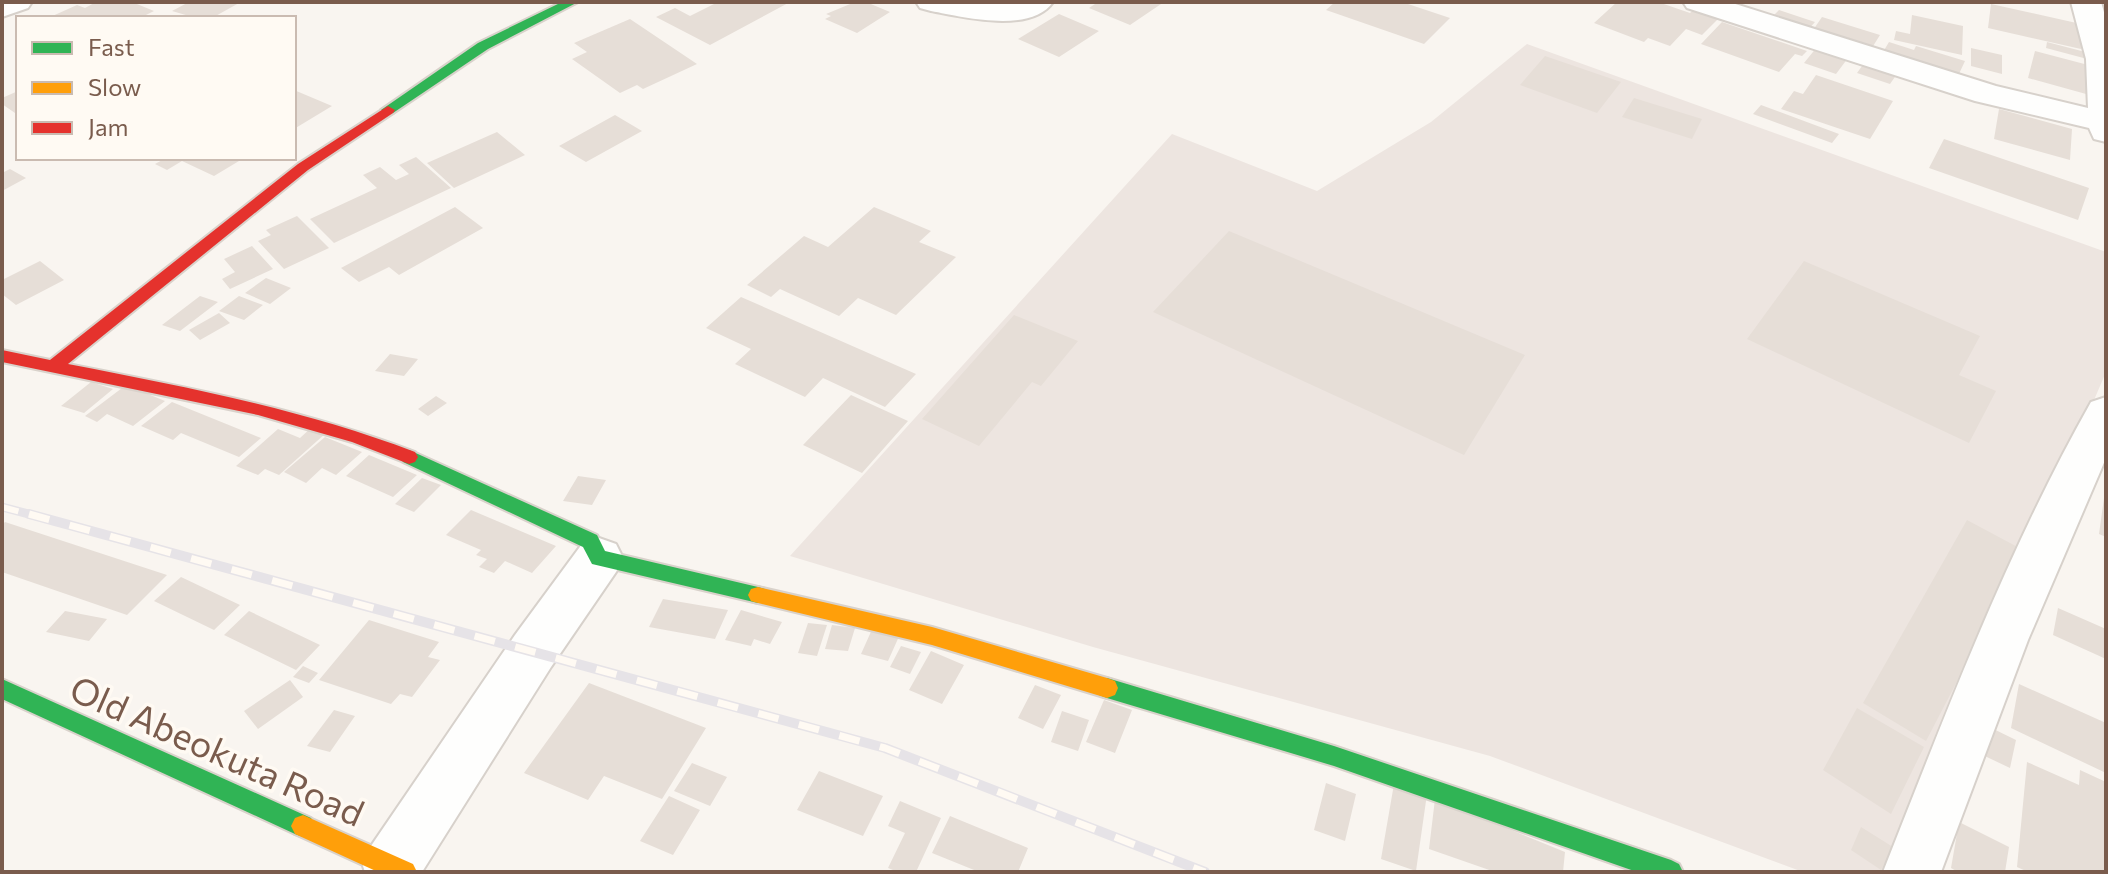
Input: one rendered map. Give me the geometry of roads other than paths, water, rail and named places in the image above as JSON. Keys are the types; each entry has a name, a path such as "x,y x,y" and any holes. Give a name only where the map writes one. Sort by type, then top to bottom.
{"main road":[{"path":"51,368 303,167 483,46 572,2"},
{"path":"2,356 51,368 142,380 289,414 444,469 590,541 599,558 932,636 1334,756 1671,872"},
{"name":"Old Abeokuta Road","path":"2,689 398,869"}],"street":[{"path":"2,8 17,2"},
{"path":"931,2 1011,12 1038,2"},
{"path":"1698,2 1987,94 2105,125 2102,59 2086,2"},
{"path":"1912,872 1996,651 2074,474 2106,413"},
{"path":"398,869 533,651 599,558"}],"railway":[{"path":"2,507 36,516"},
{"path":"29,514 885,748 1205,872"}]}
